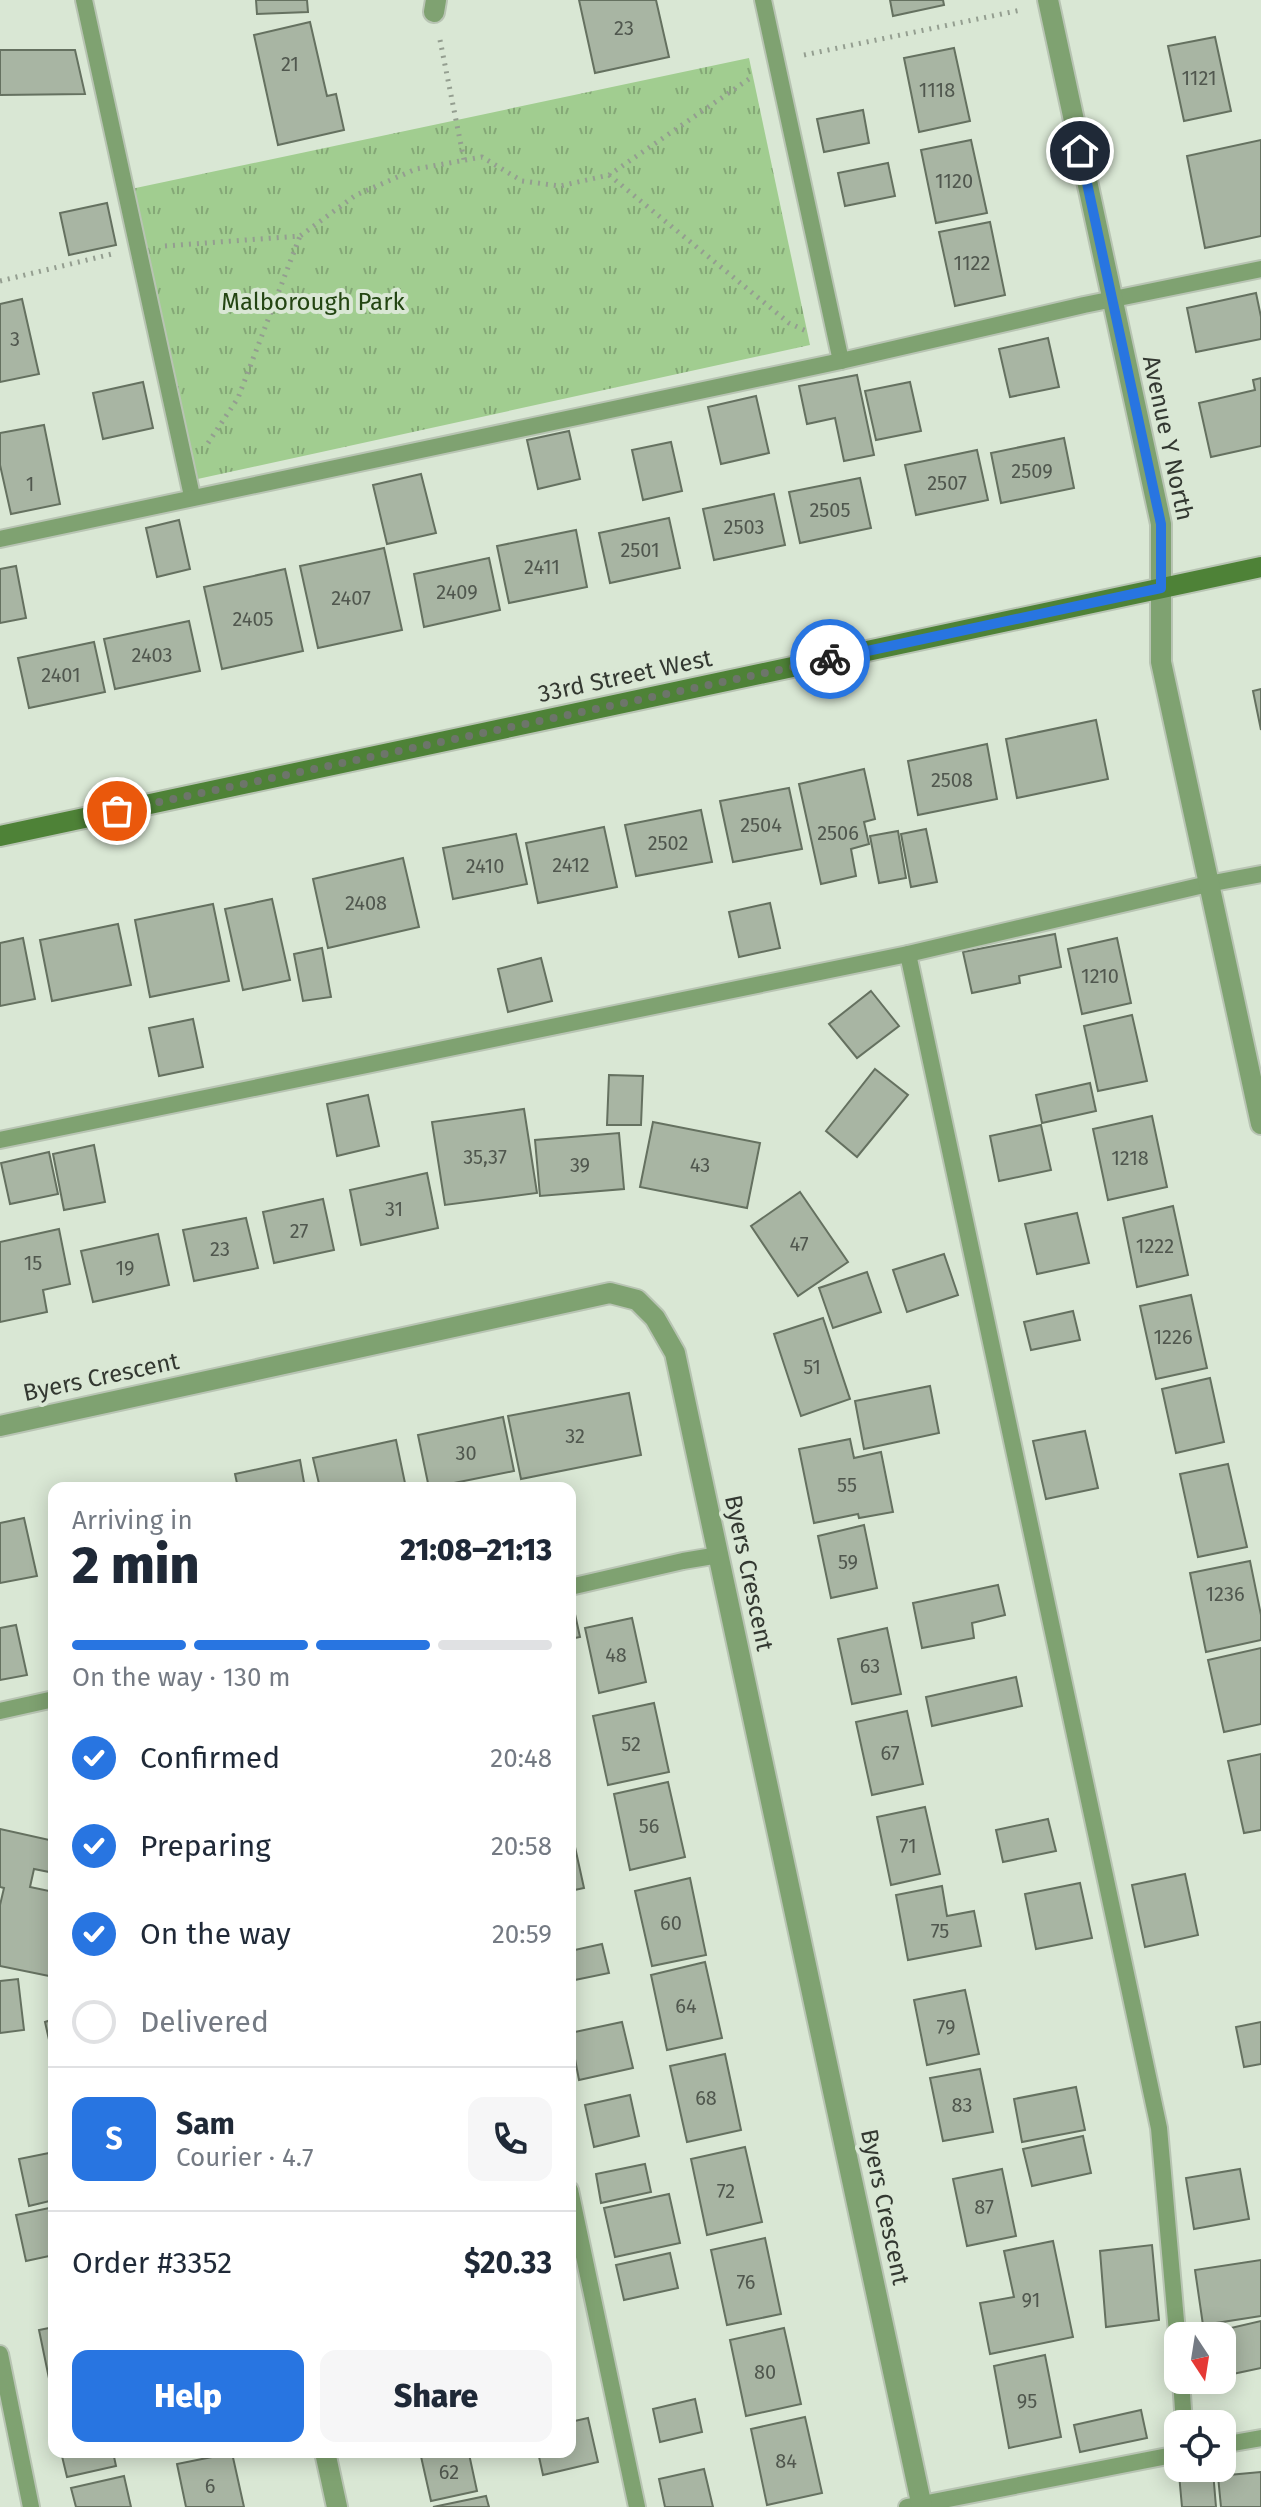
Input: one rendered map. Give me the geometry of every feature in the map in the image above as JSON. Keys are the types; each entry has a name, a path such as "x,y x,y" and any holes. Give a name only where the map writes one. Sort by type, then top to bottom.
{"main road":[{"name":"33rd Street West","path":"0,836 1261,567"}],"street":[{"name":"Avenue Y North","path":"1049,1 1161,524 1161,662 1261,1124"},
{"name":"Byers Crescent","path":"0,1426 610,1293 637,1300 655,1318 675,1353 917,2506"},
{"path":"326,2458 337,2507"}],"lane":[{"path":"84,0 192,496"},
{"path":"763,0 840,354"},
{"path":"0,539 840,354 1261,269"},
{"path":"0,1140 908,954 1261,874"},
{"path":"908,954 1159,2128 1176,2322"},
{"path":"576,1586 719,1555"},
{"path":"0,1711 48,1700"},
{"path":"576,2218 637,2507"},
{"path":"0,2354 31,2507"},
{"path":"1236,2442 1261,2438"},
{"path":"917,2506 1164,2457"}],"path":[{"path":"0,281 138,248 300,236 356,195 416,169 464,160 482,157 522,181 560,186 609,175 776,61 1049,1"},
{"path":"435,6 464,160"},
{"path":"609,175 789,323 840,354"},
{"path":"187,476 238,398 300,236"}],"green space":[{"name":"Malborough Park","path":"749,58 810,345 193,480 131,189"}],"building":[{"path":"256,0 307,0 308,12 257,14"},
{"path":"579,0 656,0 669,57 595,73"},
{"path":"890,0 943,0 944,5 893,16"},
{"path":"310,22 327,96 336,94 344,130 278,145 254,35"},
{"path":"1215,37 1231,111 1184,121 1168,46"},
{"path":"954,48 970,121 919,132 904,58"},
{"path":"0,50 75,50 85,94 0,95"},
{"path":"863,110 869,143 824,152 817,119"},
{"path":"971,140 987,213 936,223 921,150"},
{"path":"1261,140 1261,236 1205,248 1187,156"},
{"path":"888,163 895,196 845,206 838,173"},
{"path":"107,203 116,245 69,255 60,213"},
{"path":"990,222 1005,295 955,306 939,232"},
{"path":"1256,293 1261,339 1196,352 1187,308"},
{"path":"22,299 39,374 0,382 0,304"},
{"path":"1048,338 1059,387 1010,397 999,349"},
{"path":"857,375 874,455 844,461 835,418 807,424 799,386"},
{"path":"1261,378 1261,446 1211,457 1199,403 1255,390 1253,380"},
{"path":"143,382 153,428 103,439 93,393"},
{"path":"910,382 921,431 876,440 865,391"},
{"path":"756,396 769,453 721,464 708,407"},
{"path":"44,425 60,504 11,514 0,465 0,433"},
{"path":"569,431 580,479 538,489 527,440"},
{"path":"1064,438 1074,488 1001,503 991,453"},
{"path":"671,442 682,491 643,500 632,450"},
{"path":"977,450 988,500 916,515 905,465"},
{"path":"421,474 436,533 387,544 373,485"},
{"path":"860,478 871,528 800,543 789,492"},
{"path":"774,494 785,545 714,560 703,509"},
{"path":"669,518 680,568 610,583 599,533"},
{"path":"179,520 190,569 157,577 146,528"},
{"path":"576,530 587,587 509,603 497,546"},
{"path":"384,548 402,630 318,648 300,566"},
{"path":"489,558 500,610 424,627 414,574"},
{"path":"16,566 26,618 0,623 0,569"},
{"path":"285,569 303,651 222,669 204,587"},
{"path":"189,621 200,671 115,689 104,639"},
{"path":"94,642 105,692 29,708 18,658"},
{"path":"1261,689 1261,730 1253,691"},
{"path":"1096,720 1108,779 1017,798 1006,739"},
{"path":"987,744 997,799 918,815 908,761"},
{"path":"864,769 875,819 864,822 869,844 851,849 856,876 821,884 799,784"},
{"path":"789,788 802,849 733,862 720,801"},
{"path":"701,810 712,862 636,876 625,825"},
{"path":"604,827 617,887 538,903 526,843"},
{"path":"926,829 937,882 911,887 901,834"},
{"path":"898,831 906,878 879,883 870,836"},
{"path":"516,834 527,884 453,899 443,848"},
{"path":"403,858 419,927 328,948 313,879"},
{"path":"272,899 290,980 243,990 225,909"},
{"path":"770,903 780,948 739,957 729,912"},
{"path":"213,904 229,981 150,997 135,920"},
{"path":"118,924 131,985 52,1001 40,940"},
{"path":"1055,934 1061,967 1019,976 1020,983 972,993 963,952"},
{"path":"23,938 35,999 0,1006 0,943"},
{"path":"1117,938 1131,1003 1082,1014 1068,949"},
{"path":"322,948 331,997 303,1001 294,954"},
{"path":"541,958 552,1001 508,1012 498,969"},
{"path":"871,991 899,1026 857,1058 829,1024"},
{"path":"1132,1015 1147,1081 1098,1091 1084,1026"},
{"path":"193,1019 203,1067 159,1076 149,1028"},
{"path":"875,1069 908,1095 857,1157 826,1131"},
{"path":"609,1075 643,1076 641,1125 607,1125"},
{"path":"1090,1083 1096,1111 1042,1123 1036,1095"},
{"path":"368,1095 379,1146 337,1156 327,1104"},
{"path":"524,1109 537,1193 445,1205 432,1122"},
{"path":"1152,1116 1167,1187 1108,1200 1093,1129"},
{"path":"653,1122 760,1143 747,1208 640,1187"},
{"path":"1041,1125 1051,1170 999,1181 990,1136"},
{"path":"619,1133 624,1189 540,1196 535,1140"},
{"path":"94,1145 105,1202 64,1210 53,1154"},
{"path":"49,1152 58,1194 10,1204 1,1163"},
{"path":"427,1173 438,1228 361,1245 350,1190"},
{"path":"800,1192 848,1262 798,1296 751,1226"},
{"path":"323,1199 334,1250 274,1263 263,1212"},
{"path":"1173,1206 1188,1275 1137,1287 1123,1218"},
{"path":"1077,1213 1089,1263 1037,1274 1025,1224"},
{"path":"246,1218 258,1268 194,1281 183,1230"},
{"path":"59,1229 70,1284 43,1290 47,1312 0,1322 0,1242"},
{"path":"158,1234 169,1285 93,1302 81,1251"},
{"path":"944,1254 958,1295 907,1312 893,1270"},
{"path":"867,1272 881,1312 833,1328 819,1288"},
{"path":"1191,1295 1207,1368 1156,1379 1140,1306"},
{"path":"1073,1311 1080,1340 1031,1350 1024,1322"},
{"path":"823,1318 850,1399 801,1416 774,1334"},
{"path":"1210,1378 1224,1442 1176,1453 1162,1389"},
{"path":"930,1386 939,1433 864,1449 855,1401"},
{"path":"629,1393 641,1455 521,1479 508,1416"},
{"path":"503,1417 514,1471 459,1482 428,1482 418,1435"},
{"path":"1085,1431 1098,1488 1046,1499 1033,1441"},
{"path":"850,1439 854,1458 881,1452 893,1512 859,1518 858,1514 814,1523 799,1449"},
{"path":"396,1440 405,1482 319,1482 313,1458"},
{"path":"300,1460 304,1482 237,1482 235,1474"},
{"path":"1228,1464 1247,1547 1198,1557 1180,1474"},
{"path":"24,1518 37,1576 0,1583 0,1523"},
{"path":"864,1525 877,1588 831,1598 818,1536"},
{"path":"1250,1561 1261,1615 1261,1640 1206,1652 1190,1573"},
{"path":"998,1585 1005,1615 972,1623 974,1638 922,1648 913,1603"},
{"path":"632,1618 646,1682 599,1693 585,1628"},
{"path":"16,1625 27,1675 0,1680 0,1628"},
{"path":"887,1628 901,1694 852,1704 838,1639"},
{"path":"1261,1648 1261,1724 1224,1732 1208,1660"},
{"path":"1016,1677 1022,1706 932,1726 926,1697"},
{"path":"654,1703 669,1772 608,1785 593,1716"},
{"path":"907,1711 923,1784 872,1795 856,1722"},
{"path":"1261,1754 1261,1830 1244,1833 1228,1761"},
{"path":"668,1782 685,1857 630,1870 614,1794"},
{"path":"925,1807 940,1874 891,1885 877,1817"},
{"path":"1048,1819 1056,1851 1003,1862 996,1830"},
{"path":"0,1829 48,1840 48,1872 34,1869 30,1887 48,1891 48,1976 0,1966 0,1905 4,1888 0,1887"},
{"path":"576,1852 584,1888 576,1890"},
{"path":"1185,1874 1198,1935 1145,1947 1132,1885"},
{"path":"690,1878 706,1955 652,1966 635,1891"},
{"path":"1080,1883 1092,1938 1036,1949 1025,1894"},
{"path":"942,1886 947,1916 974,1911 981,1946 908,1960 896,1895"},
{"path":"602,1944 609,1973 576,1980 576,1950"},
{"path":"705,1962 722,2038 667,2050 651,1975"},
{"path":"18,1979 24,2030 0,2033 0,1981"},
{"path":"965,1990 979,2054 927,2065 914,2000"},
{"path":"622,2022 633,2068 579,2080 576,2032"},
{"path":"1261,2022 1261,2064 1244,2067 1236,2027"},
{"path":"725,2054 741,2130 687,2142 670,2066"},
{"path":"980,2069 993,2132 943,2141 930,2078"},
{"path":"1076,2087 1085,2130 1022,2142 1014,2099"},
{"path":"630,2095 639,2136 594,2147 585,2105"},
{"path":"1083,2136 1091,2173 1032,2186 1023,2149"},
{"path":"745,2147 762,2222 707,2235 691,2159"},
{"path":"48,2153 48,2201 29,2206 19,2159"},
{"path":"645,2164 651,2192 601,2203 596,2174"},
{"path":"1002,2169 1016,2236 967,2246 953,2179"},
{"path":"1240,2169 1249,2219 1194,2229 1186,2178"},
{"path":"669,2194 680,2243 615,2257 604,2208"},
{"path":"48,2208 48,2256 26,2261 16,2215"},
{"path":"765,2238 781,2314 727,2325 711,2250"},
{"path":"1053,2241 1073,2337 990,2354 980,2303 1014,2297 1004,2251"},
{"path":"1152,2245 1159,2320 1106,2327 1100,2251"},
{"path":"670,2253 678,2288 624,2300 616,2265"},
{"path":"1261,2260 1261,2316 1203,2322 1195,2270"},
{"path":"1261,2321 1261,2368 1236,2373 1236,2327"},
{"path":"48,2328 48,2374 39,2330"},
{"path":"784,2328 801,2404 746,2416 730,2340"},
{"path":"1045,2355 1061,2437 1009,2448 994,2366"},
{"path":"695,2399 702,2432 660,2442 653,2409"},
{"path":"1141,2410 1147,2438 1080,2452 1074,2425"},
{"path":"805,2417 822,2493 767,2505 751,2429"},
{"path":"588,2418 598,2462 543,2475 539,2458 576,2458 576,2421"},
{"path":"62,2458 114,2458 116,2466 67,2477"},
{"path":"207,2458 233,2458 244,2507 186,2507 177,2464"},
{"path":"421,2458 470,2458 477,2491 431,2501"},
{"path":"704,2469 713,2507 665,2507 659,2479"},
{"path":"1261,2472 1261,2507 1221,2507 1219,2482 1236,2482 1236,2474"},
{"path":"124,2476 131,2507 76,2507 71,2488"},
{"path":"1180,2482 1214,2482 1216,2507 1182,2507"},
{"path":"486,2496 489,2507 433,2507"}],"way so far":[{"path":"117,811 830,659"}],"route":[{"path":"830,659 1161,588 1161,524 1080,151"}]}
